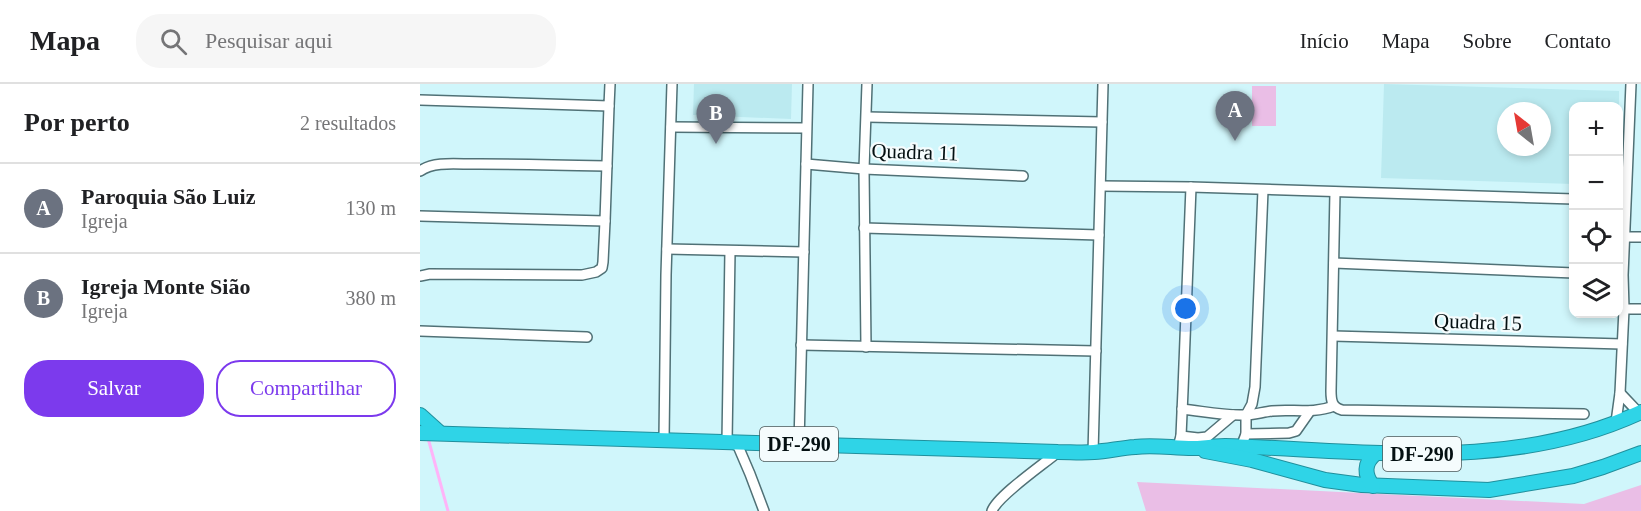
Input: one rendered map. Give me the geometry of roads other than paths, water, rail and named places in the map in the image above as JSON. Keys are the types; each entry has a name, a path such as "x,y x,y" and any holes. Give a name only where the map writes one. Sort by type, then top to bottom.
{"highway":[{"name":"DF-290","path":"1198,448 1243,440 1375,454 1493,451 1538,445 1580,434 1640,412"},
{"path":"420,415 440,434"},
{"name":"DF-290","path":"420,433 1093,453 1179,441 1207,452 1251,460 1325,480 1373,486 1489,490 1573,476 1641,453"},
{"path":"1373,486 1368,480 1366,471 1369,461 1375,454"}],"street":[{"path":"420,276 430,274 582,275 602,268 610,84"},
{"path":"664,440 663,402 672,84"},
{"path":"799,444 808,84"},
{"path":"866,347 864,168 867,84"},
{"path":"1093,453 1103,84"},
{"path":"1622,264 1625,237 1623,200 1631,84"},
{"path":"420,99 609,106"},
{"path":"867,117 1102,122"},
{"path":"671,127 806,128"},
{"name":"Quadra 11","path":"806,164 1023,176"},
{"path":"420,171 441,165 607,166"},
{"path":"1101,186 1569,199"},
{"path":"1191,187 1179,441 1207,437 1233,415"},
{"path":"1263,190 1256,387 1252,404 1246,415 1243,440 1296,431 1310,411"},
{"path":"1335,192 1331,391 1331,402 1334,406 1342,410 1584,414"},
{"path":"420,216 605,221"},
{"path":"864,228 1099,235"},
{"path":"1625,237 1641,237"},
{"path":"667,249 804,252"},
{"path":"730,251 729,442 738,446 764,511"},
{"path":"1334,263 1569,273"},
{"path":"1616,422 1620,393 1623,298"},
{"path":"1624,309 1641,309"},
{"path":"420,331 588,337"},
{"name":"Quadra 15","path":"1333,336 1622,344"},
{"path":"801,345 1096,351"},
{"path":"1620,393 1640,412"},
{"path":"1182,409 1246,415 1272,411 1310,411 1334,406"},
{"path":"992,511 1005,495 1058,452"}],"waterway":[{"path":"428,438 448,511"}],"place":[{"name":"Paroquia São Luiz","path":"1235,141"},
{"name":"Igreja Monte Sião","path":"716,144"}]}
